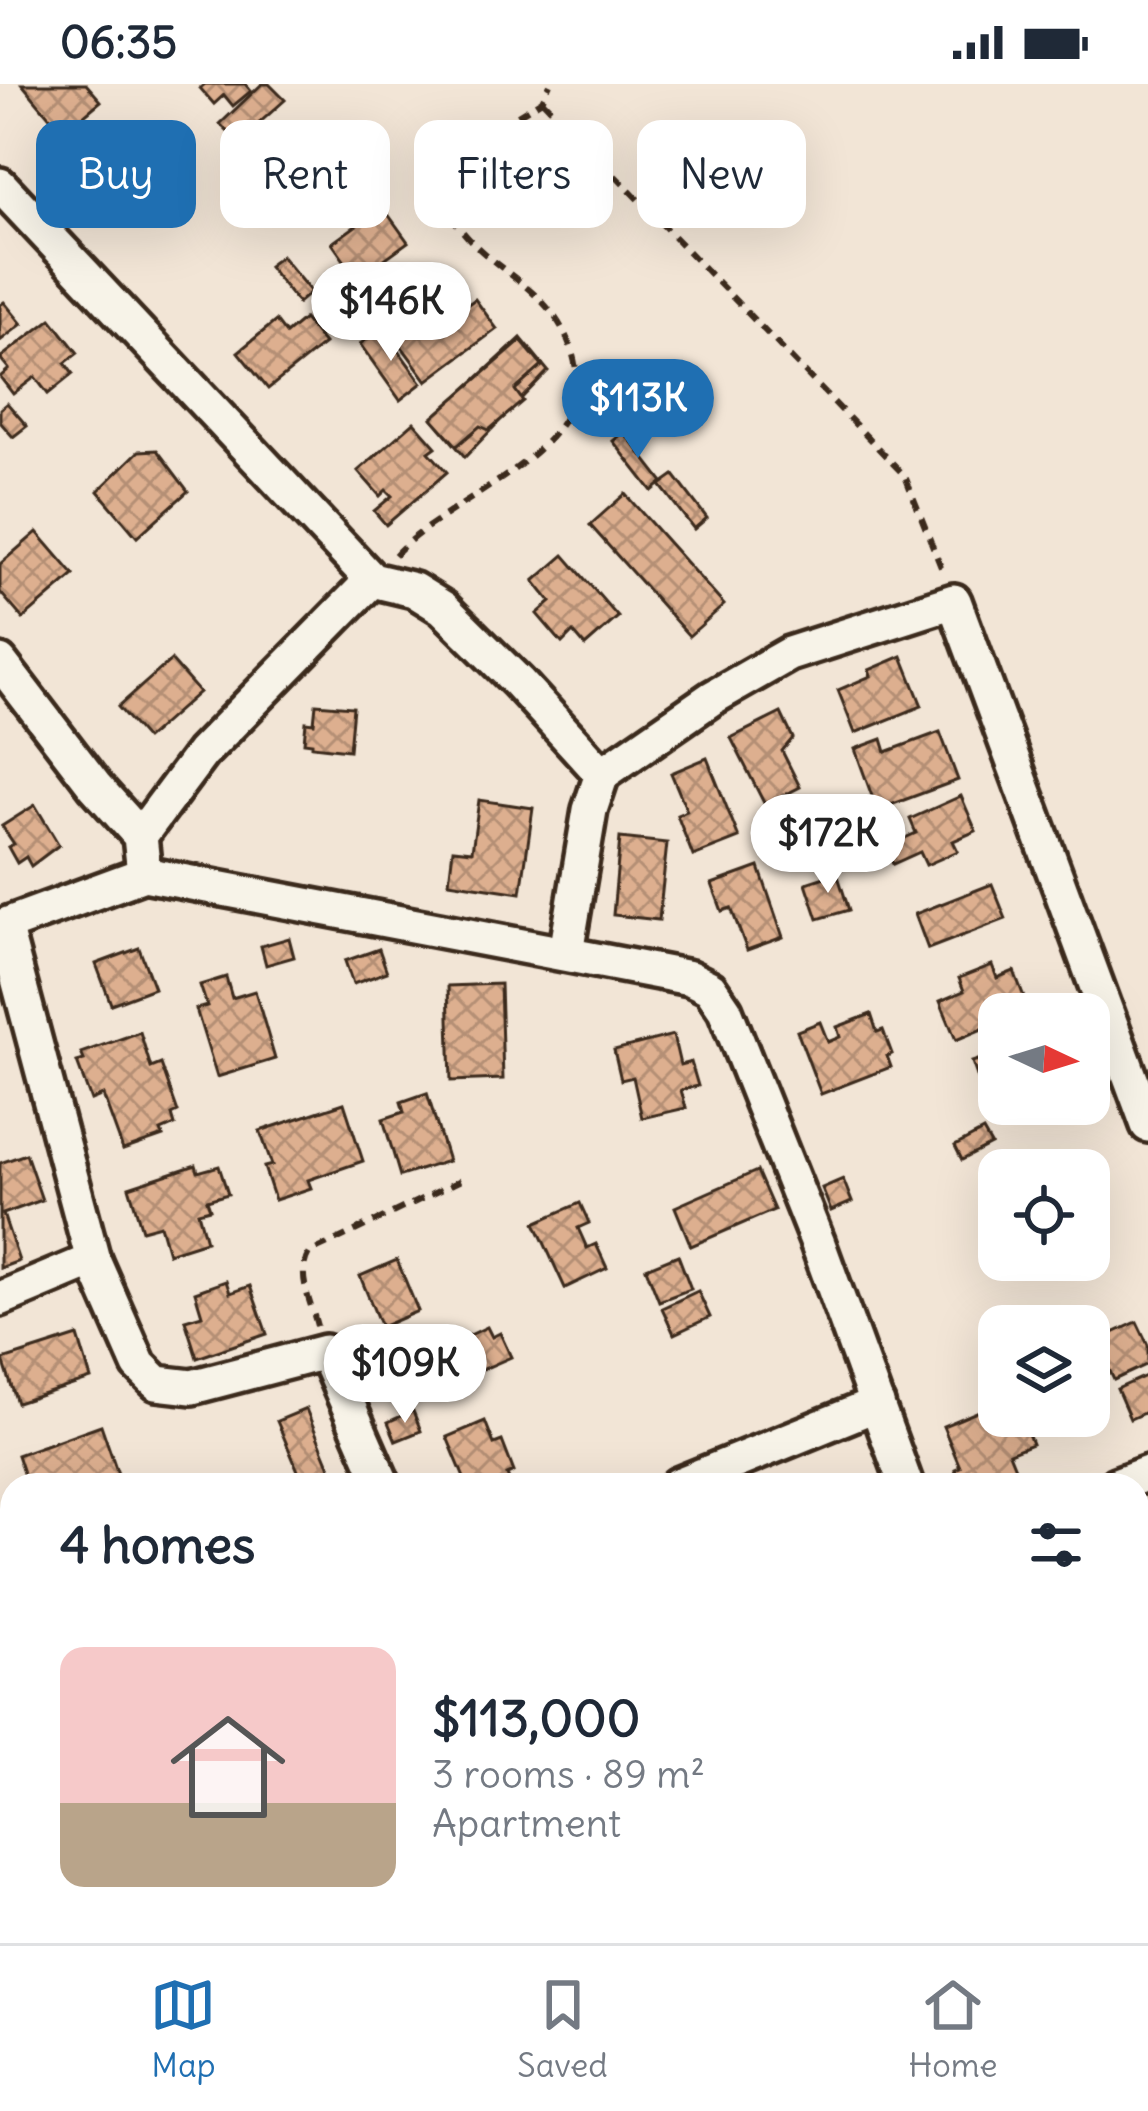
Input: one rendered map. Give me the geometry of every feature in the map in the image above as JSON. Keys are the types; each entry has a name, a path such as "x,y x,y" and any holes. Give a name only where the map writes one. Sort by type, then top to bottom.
{"street":[{"path":"0,185 372,580 414,590 443,608 602,774"},
{"path":"140,836 202,753 372,580"},
{"path":"566,953 590,810 602,774 712,698 789,654 954,601 1148,1125"},
{"path":"0,662 95,786 140,836 144,874"},
{"path":"378,1473 325,1352 192,1387 157,1383 140,1365 93,1260 2,927 144,874 566,953 690,978 710,988 742,1052 902,1473"},
{"path":"0,1299 93,1260"},
{"path":"707,1473 877,1404"}],"path":[{"path":"372,580 415,532 485,490 553,438 570,411 579,375 566,329 540,295 487,254 451,216 447,194 446,172 469,150 542,100 550,84"},
{"path":"542,100 905,476 954,601"},
{"path":"325,1352 303,1277 302,1265 310,1253 461,1180"}],"building":[{"path":"22,84 86,84 101,101 78,120 52,120"},
{"path":"245,84 251,91 233,106 224,95 214,104 200,88"},
{"path":"262,84 269,84 285,100 263,120 224,120"},
{"path":"390,217 408,242 357,279 332,243 353,228 390,228"},
{"path":"281,256 311,292 298,303 268,266"},
{"path":"443,271 460,294 448,302 456,313 475,299 497,329 427,381 380,317"},
{"path":"4,302 22,324 0,341 0,305"},
{"path":"51,319 78,353 65,363 73,374 48,394 35,377 13,394 0,377 9,369 0,358"},
{"path":"304,319 324,344 268,389 238,352 276,321 286,334"},
{"path":"382,328 422,383 400,400 360,344"},
{"path":"521,338 548,371 465,457 433,419"},
{"path":"521,341 542,366 515,390 523,401 489,430 480,426 457,446 432,418"},
{"path":"7,403 27,426 13,437 0,422 0,409"},
{"path":"414,422 436,447 429,452 447,472 386,525 374,511 392,496 386,490 380,496 358,471"},
{"path":"624,432 663,482 652,491 613,441"},
{"path":"157,450 188,491 137,537 98,491 139,451"},
{"path":"674,475 707,518 694,529 660,485"},
{"path":"625,494 724,605 689,636 590,525"},
{"path":"37,532 74,575 23,619 0,592 0,564"},
{"path":"564,555 618,617 585,646 573,632 562,643 537,614 551,602 534,581"},
{"path":"902,656 922,706 855,733 838,690"},
{"path":"171,660 199,692 146,739 118,707"},
{"path":"316,704 353,707 349,750 304,742 306,722 314,723"},
{"path":"781,713 793,738 782,751 800,787 765,805 731,738"},
{"path":"940,732 958,780 877,810 855,749 882,739 886,752"},
{"path":"707,758 739,838 693,856 677,815 687,811 671,773"},
{"path":"961,796 976,831 953,841 958,851 926,865 920,852 893,864 885,847 916,833 910,819"},
{"path":"479,800 533,808 521,893 449,882 453,849 472,851"},
{"path":"35,805 59,845 31,866 26,857 17,863 8,847 14,844 2,826"},
{"path":"620,838 667,843 659,920 613,915"},
{"path":"759,867 783,937 747,950 731,908 722,911 712,884"},
{"path":"837,873 849,910 818,919 806,883"},
{"path":"992,884 1006,919 928,949 915,914"},
{"path":"289,938 294,957 266,965 261,946"},
{"path":"139,948 154,988 111,1004 96,964"},
{"path":"379,949 387,972 353,984 345,961"},
{"path":"992,965 997,978 1014,971 1022,993 978,993 978,1031 956,1040 940,1001 964,991 959,978"},
{"path":"226,977 232,998 255,991 275,1059 217,1077 196,1009 207,1006 200,985"},
{"path":"500,984 503,1079 451,1081 448,986"},
{"path":"871,1014 877,1032 883,1030 892,1054 887,1056 891,1067 821,1094 797,1031 820,1022 828,1042 840,1037 837,1027"},
{"path":"140,1032 151,1068 161,1064 178,1112 172,1115 175,1125 161,1131 163,1136 123,1150 103,1095 91,1100 77,1062 84,1060 81,1053"},
{"path":"673,1035 680,1065 691,1062 698,1086 681,1090 686,1108 642,1118 633,1077 621,1080 614,1050"},
{"path":"427,1093 448,1161 400,1176 383,1119 404,1112 401,1102"},
{"path":"344,1103 363,1161 308,1180 311,1188 275,1200 264,1167 272,1165 260,1131"},
{"path":"983,1131 991,1145 962,1160 955,1146"},
{"path":"26,1154 42,1200 3,1214 19,1261 0,1268 0,1163"},
{"path":"196,1165 198,1172 219,1166 228,1194 207,1200 210,1209 198,1212 206,1241 168,1253 160,1225 142,1230 129,1187"},
{"path":"757,1171 774,1210 691,1246 675,1207"},
{"path":"843,1179 852,1202 831,1211 822,1188"},
{"path":"580,1203 589,1223 578,1228 587,1248 596,1244 607,1268 565,1288 535,1223"},
{"path":"678,1255 691,1289 659,1301 646,1268"},
{"path":"397,1260 418,1311 381,1327 360,1276"},
{"path":"226,1281 230,1293 250,1286 267,1334 197,1358 185,1320 202,1315 195,1292"},
{"path":"698,1291 710,1317 674,1334 662,1308"},
{"path":"1137,1322 1148,1345 1148,1364 1114,1380 1110,1335"},
{"path":"487,1327 492,1337 500,1333 511,1357 479,1371 464,1338"},
{"path":"78,1336 91,1379 17,1403 3,1360"},
{"path":"1148,1375 1148,1411 1130,1419 1117,1389"},
{"path":"306,1409 332,1473 299,1473 277,1421"},
{"path":"413,1411 421,1431 396,1441 388,1422"},
{"path":"978,1411 978,1437 1029,1437 1032,1444 1009,1453 1017,1473 956,1473 960,1467 943,1426"},
{"path":"485,1421 494,1444 502,1441 514,1472 462,1473 447,1437"},
{"path":"101,1425 118,1473 23,1473 17,1455"}]}
